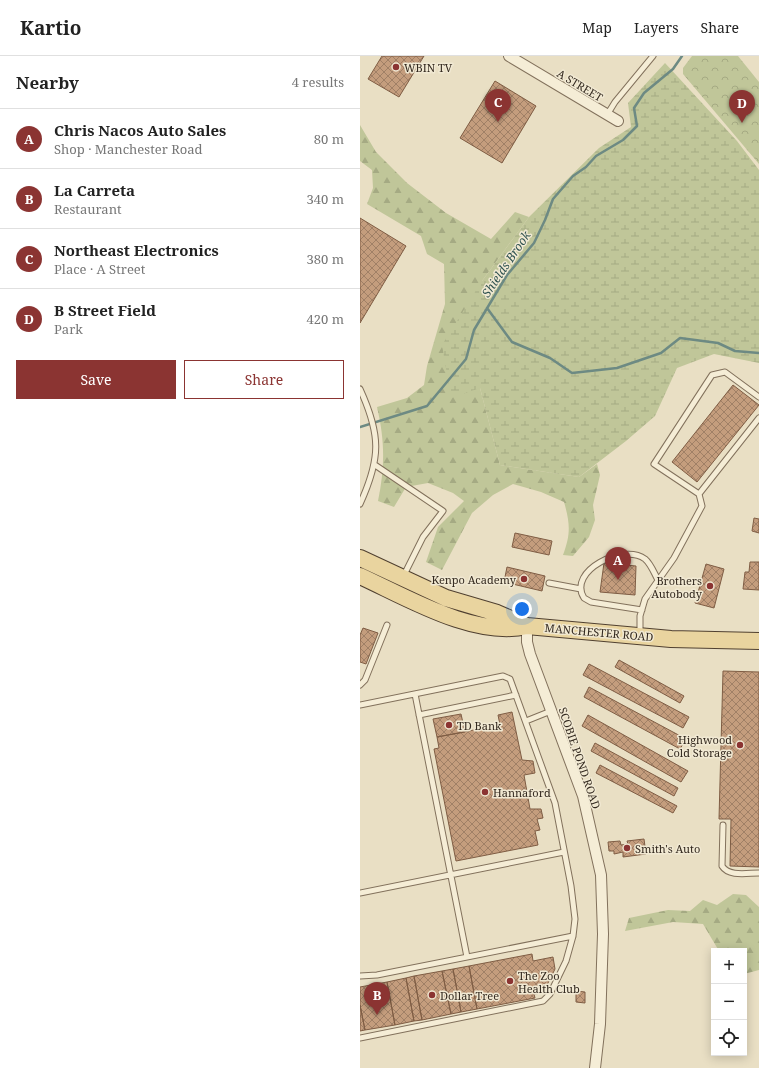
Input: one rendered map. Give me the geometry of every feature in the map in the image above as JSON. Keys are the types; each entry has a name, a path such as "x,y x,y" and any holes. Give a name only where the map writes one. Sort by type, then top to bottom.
{"main road":[{"name":"MANCHESTER ROAD","path":"360,558 446,598 497,613 527,626"},
{"name":"MANCHESTER ROAD","path":"362,581 384,587 438,612 462,620 504,628 513,629 527,626 671,639 759,641"}],"street":[{"name":"A STREET","path":"509,56 618,121"},
{"name":"SCOBIE POND ROAD","path":"527,626 527,642 530,654 583,796 601,875 603,941 600,1024 595,1068"}],"lane":[{"path":"607,115 615,102 653,56"},
{"path":"700,494 654,464 712,375 725,372 759,397"},
{"path":"360,389 371,417 376,452 375,465 360,504"},
{"path":"640,636 642,610 645,599 674,558 702,506 700,494 759,418"},
{"path":"375,465 443,511 423,537 402,578"},
{"path":"642,610 591,602 584,598 582,589 586,572 606,559 626,554 636,555 650,564 658,580"},
{"path":"548,583 582,589"},
{"path":"360,685 365,680 387,625"},
{"path":"360,705 503,676 510,679 555,803 575,919 573,936 566,961 550,994 543,1001 360,1038"},
{"path":"415,694 466,957"},
{"path":"419,715 516,695"},
{"path":"526,721 551,711"},
{"path":"723,825 722,866 725,871 731,873 759,872"},
{"path":"360,893 564,852"},
{"path":"360,976 377,975 573,936"}],"green space":[{"path":"692,56 738,56 759,82 759,164 683,74 683,68"},
{"path":"665,63 737,141 759,170 759,363 714,354 677,368 655,416 626,441 579,477 500,465 480,388 451,398 442,345 482,281 529,217 599,148 631,127 628,103"},
{"path":"360,125 376,152 407,183 446,213 491,239 515,212 529,217 482,281 480,388 500,465 579,477 597,464 600,475 593,505 595,520 589,537 573,556 563,555 569,528 568,516 564,502 541,492 513,484 493,495 472,513 442,570 426,562 438,527 464,501 453,493 428,483 406,487 394,507 378,501 382,477 383,443 377,407 407,398 424,385 427,366 445,304 444,264 427,254 421,236 367,204 373,188 372,170 360,161"},
{"path":"733,894 746,895 759,907 759,970 747,973 747,948 717,948 703,924 673,922 625,931 629,918 668,910 690,911 703,900 717,905"}],"building":[{"name":"WBIN TV","path":"382,56 424,56 399,97 368,79"},
{"path":"495,81 536,106 502,163 460,138"},
{"path":"360,218 406,246 360,323"},
{"path":"733,385 759,405 697,482 672,462"},
{"path":"754,518 759,519 759,533 752,531"},
{"path":"515,533 552,541 549,555 512,547"},
{"path":"750,562 759,562 759,590 743,589 745,572 749,572"},
{"path":"604,563 636,566 635,595 600,592"},
{"name":"Brothers Autobody","path":"706,564 724,569 714,608 695,603"},
{"name":"Kenpo Academy","path":"507,567 545,576 542,591 504,582"},
{"path":"363,628 378,633 366,664 360,662 360,635"},
{"path":"619,660 684,696 680,703 615,667"},
{"path":"589,664 689,717 683,728 583,675"},
{"name":"Highwood Cold Storage","path":"723,671 759,672 759,867 730,866 731,819 719,819"},
{"path":"589,687 686,739 680,749 584,697"},
{"name":"Hannaford","path":"512,712 522,760 533,761 535,773 524,775 530,809 541,809 543,818 537,819 540,830 535,831 538,845 456,861 434,749 439,748 437,737 500,725 498,715"},
{"name":"TD Bank","path":"461,714 465,732 437,737 433,719"},
{"path":"588,715 688,771 681,782 582,726"},
{"path":"595,743 678,788 674,796 591,751"},
{"path":"600,765 677,806 673,813 596,773"},
{"name":"Smith's Auto","path":"644,839 646,854 623,857 623,852 614,854 614,851 609,851 608,842 620,841 621,845 628,844 627,841"},
{"name":"The Zoo Health Club","path":"532,954 533,961 553,957 555,969 543,993 534,994 535,998 477,1009 469,966"},
{"path":"469,966 477,1009 461,1012 453,969"},
{"path":"453,969 461,1012 451,1014 442,971"},
{"name":"Dollar Tree","path":"442,971 451,1014 422,1020 414,976"},
{"path":"414,976 422,1020 414,1021 406,978"},
{"path":"406,978 414,1021 395,1025 387,982"},
{"path":"387,982 395,1025 365,1030 360,1005 360,987"},
{"path":"576,991 585,992 585,1003 576,1002"},
{"path":"360,1005 365,1030 360,1031"}],"waterway":[{"name":"Shields Brook","path":"360,427 427,406 466,359 474,330 507,275 534,243 553,199 573,176 586,167 596,156 623,140 637,126 634,108 644,93 673,69 682,56"},
{"name":"Shields Brook","path":"487,308 512,342 550,358 572,373 617,368 661,353 680,338 718,343 735,351 759,353"}],"place":[{"name":"WBIN TV","path":"396,67"},
{"name":"Northeast Electronics","path":"498,122"},
{"name":"B Street Field","path":"742,123"},
{"name":"Kenpo Academy","path":"524,579"},
{"name":"Chris Nacos Auto Sales","path":"618,580"},
{"name":"Brothers Autobody","path":"710,586"},
{"name":"TD Bank","path":"449,725"},
{"name":"Highwood Cold Storage","path":"740,745"},
{"name":"Hannaford","path":"485,792"},
{"name":"Smith's Auto","path":"627,848"},
{"name":"The Zoo Health Club","path":"510,981"},
{"name":"Dollar Tree","path":"432,995"},
{"name":"La Carreta","path":"377,1015"}]}
